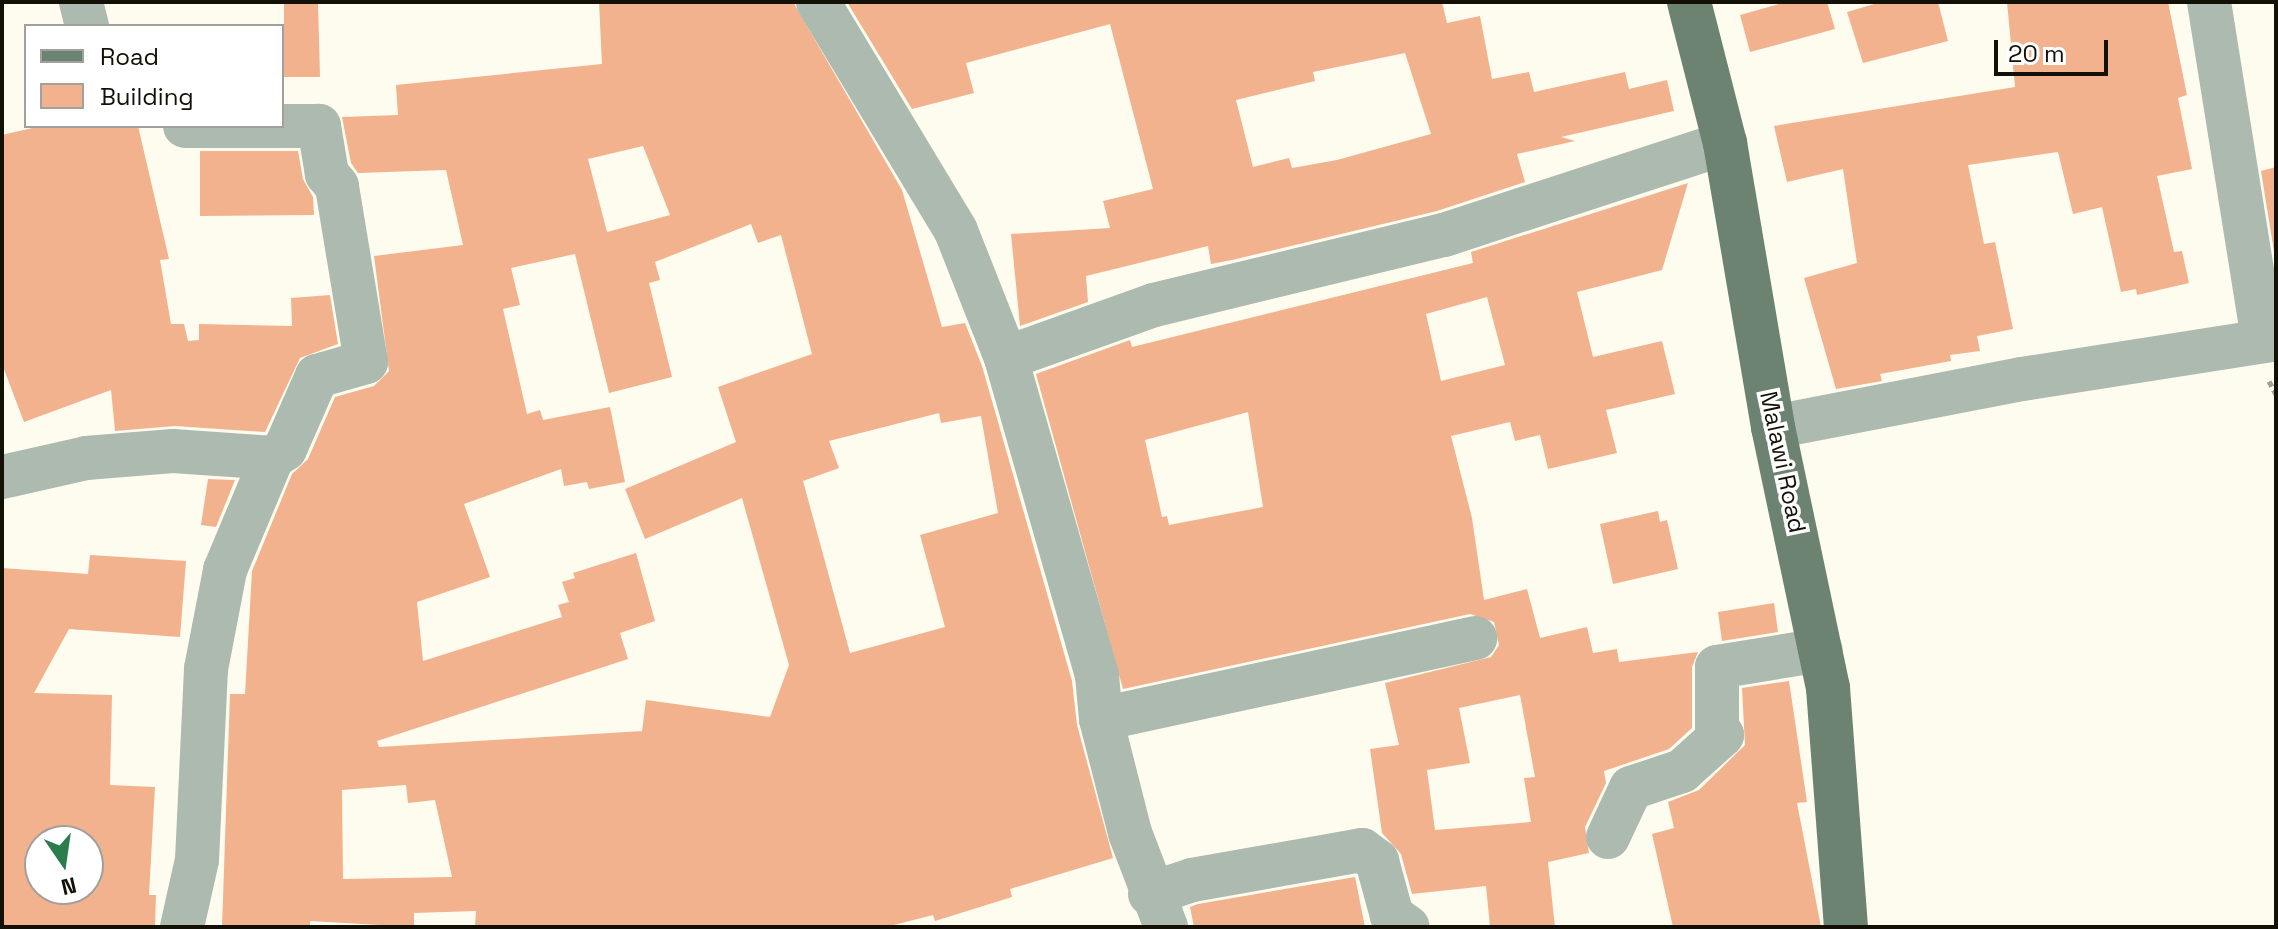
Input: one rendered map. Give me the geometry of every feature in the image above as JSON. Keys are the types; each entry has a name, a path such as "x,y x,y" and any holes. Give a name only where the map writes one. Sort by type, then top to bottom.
{"main road":[{"name":"Malawi Road","path":"1689,2 1725,143 1773,427 1821,650 1839,790 1846,927"}],"street":[{"path":"81,2 86,24"},
{"path":"818,2 956,231 1006,358 1097,676 1101,719 1158,910 1192,880 1362,850 1377,861 1392,916 1408,927"},
{"path":"1773,427 2022,379 2270,340 2209,2"},
{"path":"182,927 197,860 206,669 225,570 272,458 285,449 317,376 366,362 337,186 327,174 319,126 284,126"},
{"path":"1006,358 1154,305 1444,235 1725,143"},
{"path":"2,477 86,458 173,451 272,458"},
{"path":"1101,719 1387,653 1475,638"},
{"path":"1608,837 1631,788 1682,771 1722,735 1717,727 1717,667 1821,650"}],"building":[{"path":"284,2 318,2 320,77 284,77"},
{"path":"599,2 793,2 902,190 942,327 965,323 982,366 1072,681 1077,725 1113,858 1010,889 1012,897 935,921 933,915 886,927 475,927 476,911 414,913 414,927 310,921 310,927 222,927 230,694 245,694 252,571 292,474 308,459 335,397 374,386 389,371 374,256 463,245 446,170 358,173 351,163 342,117 398,115 396,85 602,64","holes":["643,146 670,215 607,232 588,159","751,224 758,243 781,235 812,354 718,387 736,442 625,489 645,539 742,498 789,665 770,717 646,700 642,731 379,747 377,741 628,659 620,633 655,621 636,553 573,573 575,578 562,582 569,602 558,605 562,617 423,661 417,602 490,577 464,504 561,469 564,486 587,482 589,489 625,482 610,407 543,420 540,410 527,414 503,309 520,305 511,268 575,254 609,393 672,377 649,283 660,280 655,262","939,413 941,423 981,416 998,513 920,535 945,627 850,653 803,481 839,468 829,441","406,785 408,803 435,800 452,877 343,879 342,790"]},
{"path":"847,2 1442,2 1447,23 1480,16 1492,79 1529,72 1534,92 1625,72 1629,89 1667,80 1674,111 1561,137 1575,141 1517,154 1525,182 1437,211 1211,264 1208,246 1086,276 1088,302 1020,326 1011,234 1110,228 1103,201 1153,189 1110,24 966,63 974,93 912,109","holes":["1405,53 1431,134 1337,160 1292,168 1289,158 1253,167 1236,100 1315,81 1313,72"]},
{"path":"1786,2 1827,2 1835,29 1750,52 1740,15"},
{"path":"1881,2 1938,2 1948,41 1863,63 1847,12"},
{"path":"2007,2 2168,2 2187,95 2178,98 2192,169 2157,176 2174,252 2182,251 2189,283 2137,295 2136,289 2121,292 2102,207 2073,214 2058,152 1968,165 1984,244 1995,242 2013,329 1977,336 1980,351 1950,355 1951,361 1880,374 1882,381 1836,389 1804,278 1857,263 1843,169 1787,182 1774,126 2015,87"},
{"path":"32,128 138,128 169,259 160,260 171,324 184,324 188,341 199,340 199,324 292,326 291,298 330,295 338,344 300,358 265,432 175,426 115,431 111,390 24,422 2,364 2,135"},
{"path":"200,151 298,151 303,179 313,197 314,215 200,216"},
{"path":"2276,167 2276,264 2261,171"},
{"path":"1688,183 1662,270 1577,292 1593,357 1662,341 1675,394 1606,410 1617,453 1548,469 1540,435 1515,441 1510,422 1451,436 1472,518 1484,600 1527,589 1540,638 1587,627 1593,653 1617,649 1619,662 1698,652 1692,667 1692,728 1669,749 1604,771 1606,783 1585,827 1589,853 1548,862 1555,927 1490,927 1486,886 1412,894 1401,854 1382,833 1370,749 1399,745 1385,683 1491,657 1499,645 1494,622 1470,614 1123,689 1036,374 1130,340 1132,347 1473,263 1471,252","holes":["1487,297 1505,365 1441,381 1426,314","1248,412 1263,507 1169,525 1167,516 1162,517 1145,440","1520,695 1535,777 1524,778 1531,822 1435,830 1427,770 1470,763 1459,708"]},
{"path":"208,479 235,480 216,527 201,525"},
{"path":"1658,511 1660,522 1667,520 1678,569 1613,584 1600,524"},
{"path":"90,555 186,561 180,637 69,629 34,693 112,695 110,785 155,787 149,895 156,895 155,927 2,927 2,568 88,574"},
{"path":"1774,603 1778,632 1722,641 1718,612"},
{"path":"1789,681 1807,802 1797,803 1821,927 1673,927 1652,834 1674,828 1668,802 1699,790 1745,745 1742,688"},
{"path":"1355,877 1365,927 1194,927 1190,907 1198,904"}]}
